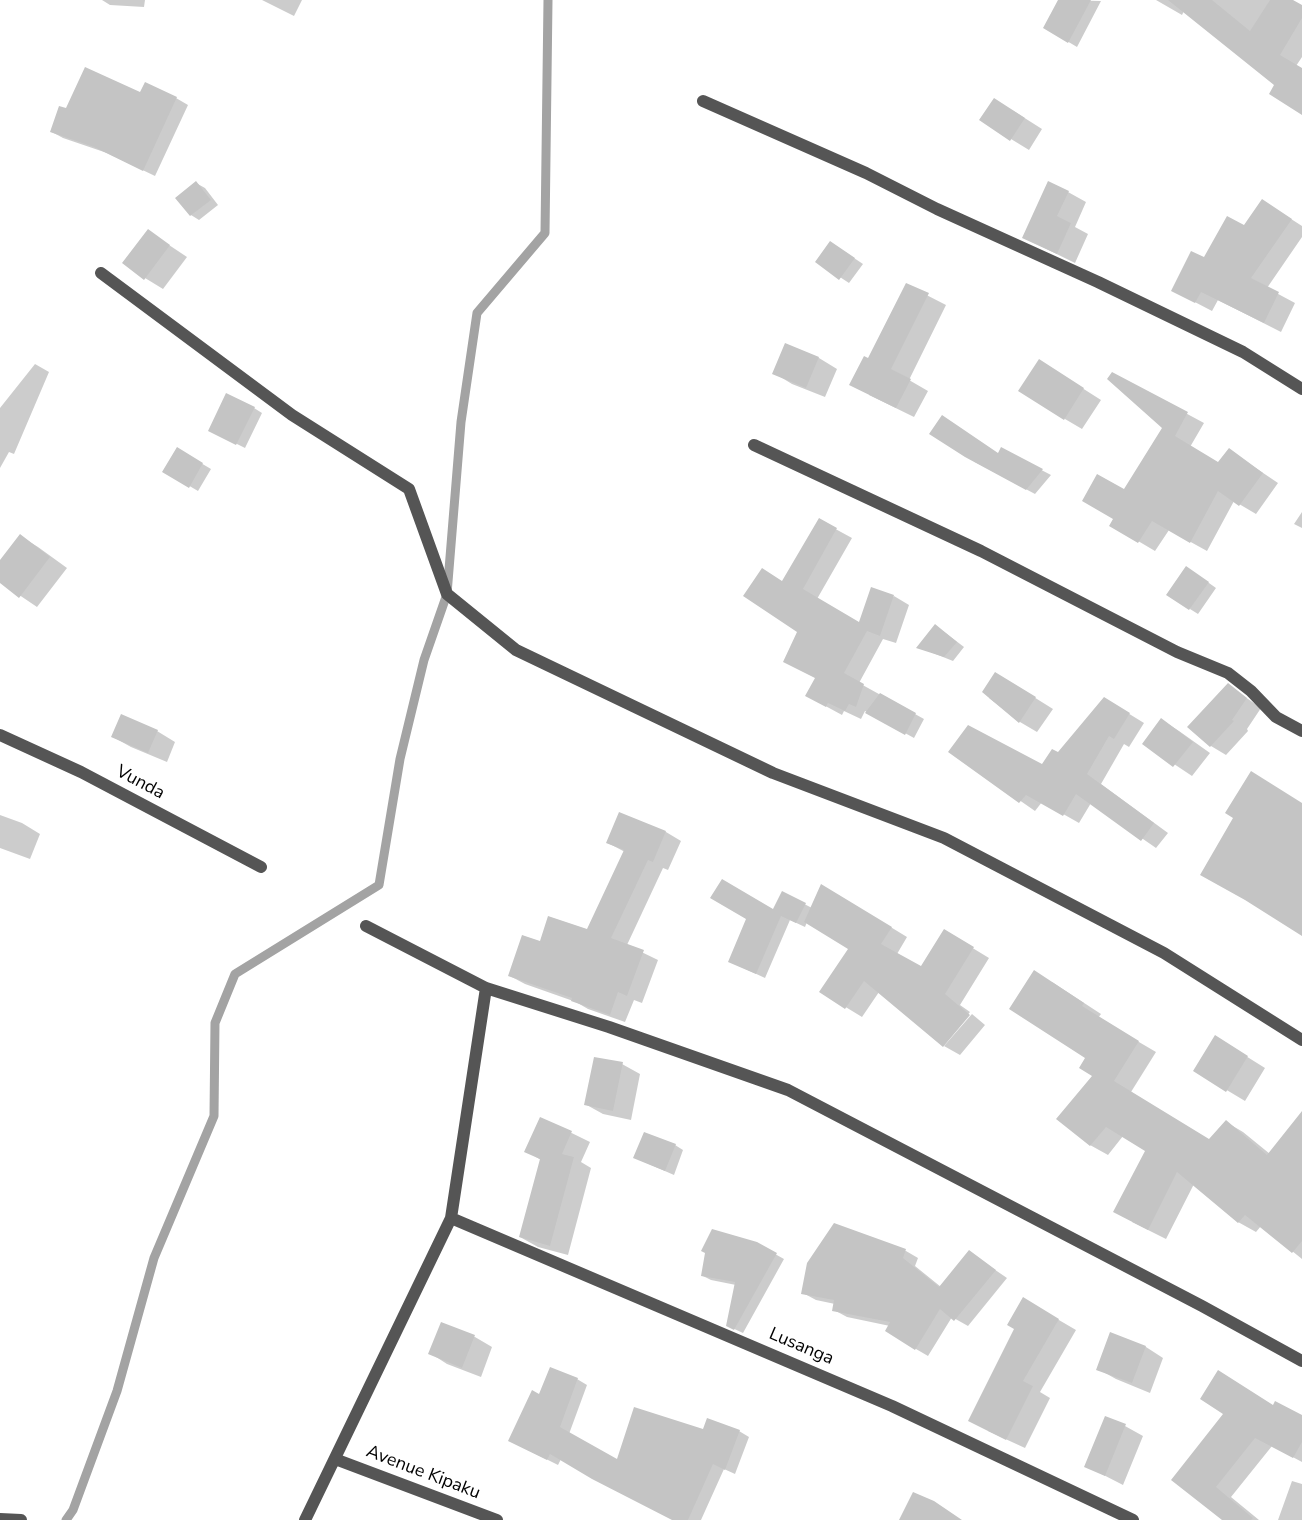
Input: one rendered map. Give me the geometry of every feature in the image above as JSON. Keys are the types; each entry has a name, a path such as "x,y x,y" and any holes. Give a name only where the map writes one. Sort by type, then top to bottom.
{"street":[{"path":"703,101 866,173 937,209 1109,287 1243,352 1302,389"},
{"path":"101,273 292,415 409,489 447,594 516,650 773,773 945,838 1164,953 1302,1040"},
{"path":"754,445 981,551 1177,652 1228,673 1251,691 1276,717 1302,731"},
{"name":"Vunda","path":"0,735 81,772 261,867"},
{"path":"366,926 486,988 609,1027 788,1090 1202,1306 1302,1361"},
{"path":"305,1520 451,1218 486,988"},
{"name":"Lusanga","path":"451,1218 892,1406 1133,1520"},
{"name":"Avenue Kipaku","path":"335,1459 497,1520"},
{"path":"0,1519 20,1520"}],"building":[{"path":"1058,0 1091,0 1068,43 1043,28"},
{"path":"1168,0 1212,0 1250,31 1270,0 1293,0 1302,5 1302,18 1280,55 1302,68 1302,115 1269,94 1274,85"},
{"path":"85,67 140,92 145,82 177,97 143,171 94,147 50,132 59,106 66,108"},
{"path":"994,98 1025,118 1010,141 979,120"},
{"path":"196,181 211,200 190,216 175,198"},
{"path":"1048,181 1069,191 1057,216 1071,223 1057,254 1022,238"},
{"path":"1262,199 1292,219 1251,278 1279,292 1264,323 1201,292 1195,303 1171,291 1191,251 1204,257 1227,216 1244,225"},
{"path":"148,229 170,245 144,280 122,263"},
{"path":"830,241 855,258 839,280 815,262"},
{"path":"906,283 929,293 891,369 911,379 896,408 849,385 864,356 868,358"},
{"path":"785,343 819,357 806,388 772,374"},
{"path":"1039,359 1084,388 1064,420 1018,391"},
{"path":"1112,372 1188,412 1175,436 1218,462 1229,448 1263,473 1239,506 1218,491 1190,543 1152,521 1138,543 1109,526 1113,519 1082,501 1097,474 1124,489 1162,428 1107,379"},
{"path":"226,393 255,407 236,445 208,431"},
{"path":"942,415 998,453 1001,447 1043,469 1026,490 965,457 929,434"},
{"path":"177,447 203,463 189,488 162,472"},
{"path":"819,518 837,528 803,589 859,622 871,587 894,595 880,636 867,631 844,673 864,684 856,707 849,704 845,711 828,703 826,707 805,696 815,678 783,662 797,632 743,596 762,568 782,581"},
{"path":"20,534 50,557 19,598 0,583 0,560"},
{"path":"1186,566 1209,582 1189,610 1166,595"},
{"path":"935,624 957,642 944,657 916,648"},
{"path":"995,672 1036,697 1019,723 982,692"},
{"path":"1228,683 1247,698 1232,720 1234,721 1210,747 1187,727"},
{"path":"880,693 916,713 905,735 865,713"},
{"path":"1104,697 1130,713 1114,739 1109,736 1087,774 1154,823 1141,841 1076,794 1063,816 1026,795 1019,803 948,752 968,725 1042,764 1052,749 1058,752"},
{"path":"121,714 158,730 148,753 111,737"},
{"path":"1161,718 1193,742 1173,767 1142,744"},
{"path":"1251,771 1302,803 1302,936 1200,875 1233,818 1225,813"},
{"path":"619,812 666,831 653,862 648,860 611,938 644,950 627,996 618,992 610,1015 571,1001 572,998 508,976 522,935 540,941 548,916 587,929 624,850 606,843"},
{"path":"722,879 773,909 782,891 806,903 796,923 781,916 756,974 728,962 746,919 710,898"},
{"path":"821,884 892,927 881,944 921,966 944,929 974,947 945,994 970,1015 943,1047 864,981 845,1009 819,992 848,949 804,922"},
{"path":"1034,970 1084,1003 1082,1006 1139,1041 1114,1081 1209,1139 1226,1120 1267,1155 1302,1111 1302,1241 1292,1253 1245,1215 1238,1223 1177,1172 1148,1230 1113,1212 1145,1151 1106,1127 1090,1146 1056,1119 1092,1076 1079,1068 1085,1058 1009,1009"},
{"path":"1215,1035 1248,1056 1226,1092 1193,1071"},
{"path":"594,1057 623,1062 613,1111 584,1105"},
{"path":"540,1117 572,1131 562,1154 574,1157 550,1246 519,1237 540,1159 524,1152"},
{"path":"644,1132 676,1144 665,1171 633,1158"},
{"path":"834,1223 906,1249 903,1258 939,1287 969,1250 996,1270 954,1321 940,1309 915,1350 885,1331 890,1322 832,1311 834,1300 801,1294 807,1263"},
{"path":"712,1229 757,1242 777,1253 734,1330 726,1326 735,1282 701,1276 705,1253 701,1251"},
{"path":"1023,1297 1059,1319 1023,1381 1033,1386 1006,1440 968,1421 1014,1329 1007,1325"},
{"path":"441,1322 475,1335 462,1368 428,1354"},
{"path":"1110,1332 1146,1346 1132,1383 1096,1370"},
{"path":"550,1367 578,1378 560,1427 617,1459 634,1407 703,1429 707,1418 740,1430 725,1470 713,1464 688,1520 672,1520 592,1479 550,1454 547,1460 508,1441 532,1390 539,1394"},
{"path":"1218,1370 1273,1405 1275,1401 1302,1415 1302,1442 1293,1458 1255,1438 1216,1487 1253,1518 1251,1520 1222,1520 1171,1480 1223,1414 1200,1399"},
{"path":"1105,1416 1126,1424 1105,1476 1084,1467"},
{"path":"913,1492 934,1501 962,1520 899,1520"}],"waterway":[{"path":"66,1520 73,1510 117,1391 154,1258 214,1116 215,1023 235,974 379,885 400,759 424,660 447,594 461,422 477,313 545,233 548,0"}]}
